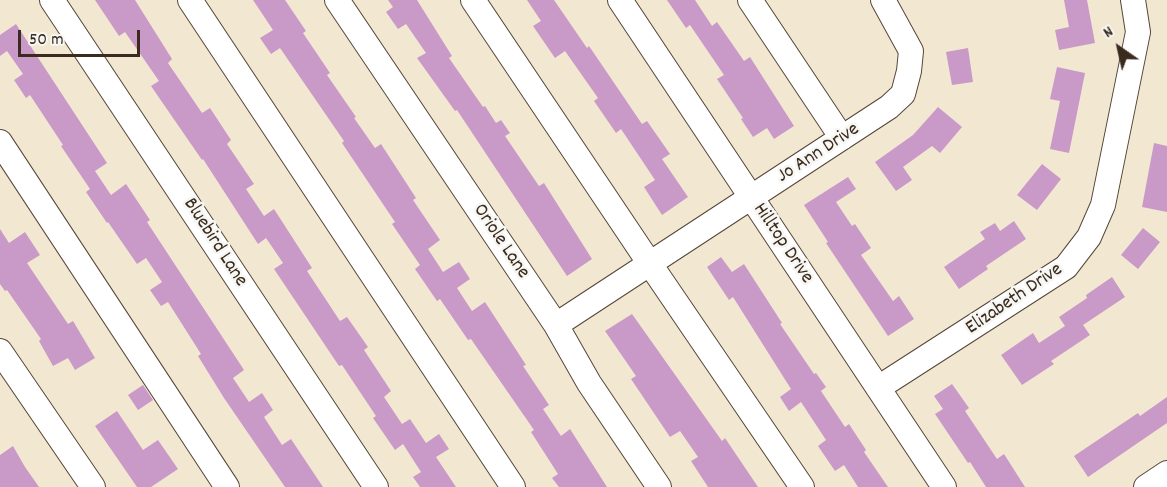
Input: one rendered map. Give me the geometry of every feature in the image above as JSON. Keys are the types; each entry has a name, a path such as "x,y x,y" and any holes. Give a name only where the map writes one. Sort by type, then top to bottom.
{"street":[{"name":"Bluebird Lane","path":"52,0 376,487"},
{"path":"189,0 513,487"},
{"name":"Oriole Lane","path":"337,0 556,325 589,383 658,487"},
{"path":"473,0 802,487"},
{"name":"Hilltop Drive","path":"620,0 944,487"},
{"path":"750,0 842,138"},
{"name":"Jo Ann Drive","path":"556,325 889,107 903,94 911,51 883,0"},
{"name":"Elizabeth Drive","path":"878,388 1066,267 1089,237 1103,205 1138,32 1133,0"},
{"path":"0,142 227,487"},
{"path":"0,351 93,487"},
{"path":"1146,487 1167,473"}],"building":[{"path":"95,0 135,0 172,59 168,63 202,113 210,108 231,140 227,144 254,184 246,189 264,216 274,209 312,268 307,271 340,321 347,317 368,347 364,350 391,391 384,397 402,424 410,419 426,443 439,434 449,449 436,457 456,487 420,487 413,477 421,472 403,444 395,450 373,418 376,416 342,365 339,366 274,269 283,263 266,238 258,244 203,159 151,86 159,81 125,32 119,36"},
{"path":"253,0 285,0 306,31 303,33 330,73 327,75 356,117 354,118 375,148 381,144 416,198 413,200 440,240 428,249 443,272 459,262 470,279 457,288 472,311 485,302 549,405 543,409 561,436 570,429 607,487 559,487 552,478 558,474 531,432 534,430 471,339 468,340 440,299 437,301 415,269 420,265 392,224 395,222 342,143 344,141 280,48 271,54 260,38 273,30"},
{"path":"388,0 417,0 452,56 449,58 496,123 501,120 510,133 505,136 539,186 544,183 592,259 567,276 457,110 455,111 417,58 426,53 406,24 398,29 386,12 393,7"},
{"path":"527,0 554,0 587,48 589,46 642,124 647,121 670,154 662,159 688,197 662,215 644,187 655,180 621,129 616,133 594,101 598,98 565,51 555,58 533,26 541,21"},
{"path":"667,0 695,0 712,26 717,22 744,61 750,57 794,126 774,139 767,128 753,137 717,79 724,75 690,25 686,28"},
{"path":"1064,0 1087,0 1095,43 1059,50 1055,30 1069,27"},
{"path":"16,24 107,163 95,171 111,195 126,184 150,220 147,222 244,370 233,378 249,402 262,393 273,410 264,417 282,445 291,439 323,487 285,487 224,398 198,356 201,354 168,302 161,306 150,290 162,282 146,258 137,264 107,223 86,192 90,189 61,146 63,145 30,95 26,98 14,80 23,74 7,51 0,56 0,35"},
{"path":"968,48 973,82 952,85 946,52"},
{"path":"1057,67 1085,73 1069,153 1050,149 1060,101 1050,99"},
{"path":"938,107 962,127 940,153 932,146 903,167 912,180 896,191 875,162 913,135"},
{"path":"1154,143 1167,146 1167,212 1142,207"},
{"path":"1042,164 1061,179 1037,210 1017,195"},
{"path":"848,177 856,189 836,202 871,248 861,255 893,301 899,296 914,319 888,336 826,243 828,242 804,205"},
{"path":"1014,221 1026,239 986,266 988,269 959,289 944,267 985,239 980,232 995,223 1000,231"},
{"path":"1143,228 1160,242 1138,269 1121,255"},
{"path":"0,229 9,243 25,232 40,255 27,263 68,324 73,321 95,358 75,370 68,358 53,366 39,341 41,339 7,290 5,291 0,284"},
{"path":"721,257 732,272 744,264 782,323 780,324 814,374 816,373 826,387 821,391 845,427 849,424 866,450 864,452 888,487 858,487 844,465 835,471 818,446 826,440 801,402 789,411 780,397 791,389 733,297 729,300 707,267"},
{"path":"1112,277 1125,297 1083,325 1090,335 1051,361 1054,364 1022,385 1001,355 1033,333 1039,343 1065,326 1059,317"},
{"path":"632,314 722,441 725,438 758,487 708,487 691,461 698,457 680,431 670,437 631,379 636,376 605,331"},
{"path":"952,384 969,408 965,411 997,459 1004,454 1025,487 986,487 970,462 968,463 935,414 943,409 934,396"},
{"path":"143,385 153,400 138,410 128,395"},
{"path":"1167,397 1167,423 1088,477 1074,456 1138,413 1140,416"},
{"path":"117,411 143,450 158,440 178,469 151,487 137,487 95,426"},
{"path":"13,446 39,487 0,487 0,455"}]}
